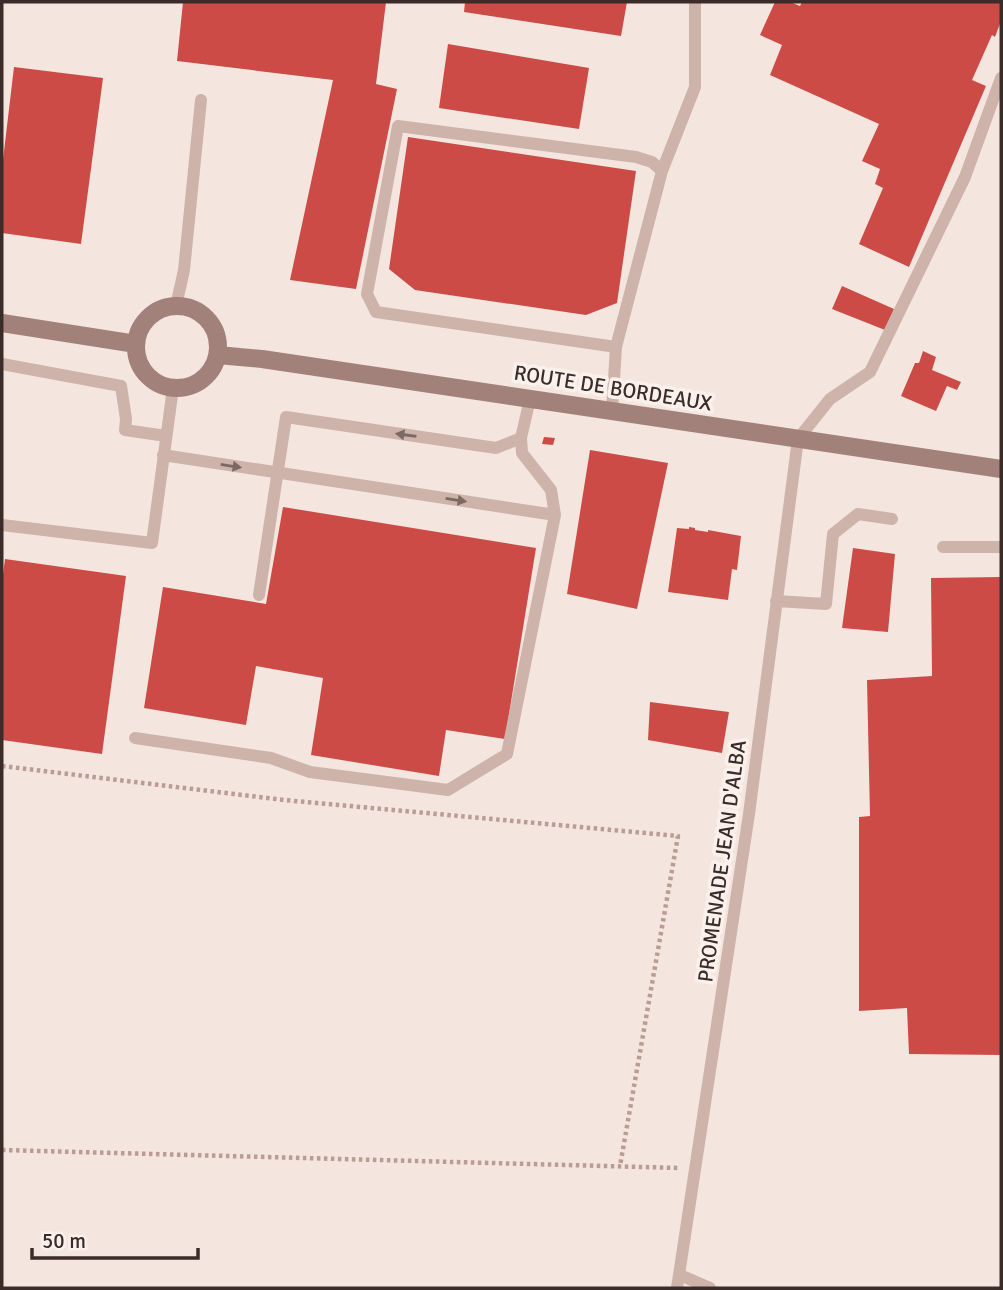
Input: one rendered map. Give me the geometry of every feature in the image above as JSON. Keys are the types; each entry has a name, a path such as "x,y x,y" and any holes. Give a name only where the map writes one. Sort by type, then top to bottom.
{"main road":[{"path":"176,306 200,313 209,321 218,343 214,367 206,377 185,388 161,385 150,378 137,357 136,344 145,322 164,308 176,306"},
{"path":"2,323 136,344"},
{"name":"ROUTE DE BORDEAUX","path":"218,355 275,361 1001,469"}],"lane":[{"path":"612,411 616,347 662,171 695,87 695,2"},
{"path":"799,439 830,399 870,372 965,177 1001,78"},
{"path":"176,306 184,270 201,100"},
{"path":"616,347 376,312 367,293 398,126 636,156 652,162 662,171"},
{"path":"2,363 121,386 125,429 166,436"},
{"path":"2,525 152,543 173,388"},
{"path":"135,738 271,758 310,772 449,790 507,754 555,515 551,490 522,453 521,438 530,399"},
{"path":"259,595 286,417 496,448 521,438"},
{"name":"PROMENADE JEAN D'ALBA","path":"679,1282 749,814 799,439"},
{"path":"163,455 555,515"},
{"path":"776,601 826,604 833,534 858,514 892,519"},
{"path":"943,547 1001,547"},
{"path":"679,1282 710,1288"}],"path":[{"path":"2,766 284,800 678,836 620,1166"},
{"path":"2,1150 696,1168"}],"building":[{"path":"183,2 386,2 376,84 397,89 356,289 290,280 333,80 177,61"},
{"path":"465,2 627,2 621,36 464,12"},
{"path":"775,2 790,2 800,6 802,2 1001,2 1001,21 972,80 986,86 909,267 859,244 883,188 875,184 880,169 862,161 879,124 770,75 782,45 760,35"},
{"path":"448,44 589,68 579,129 439,108"},
{"path":"14,67 103,78 81,244 2,233 2,168"},
{"path":"408,137 636,171 617,303 586,315 415,290 389,269"},
{"path":"842,286 894,309 885,330 832,309"},
{"path":"923,351 936,357 932,370 961,382 957,390 947,386 936,411 901,396"},
{"path":"544,437 555,438 553,445 542,444"},
{"path":"590,450 668,463 637,609 567,594"},
{"path":"283,507 536,548 505,739 446,730 439,776 311,755 323,678 256,666 246,725 144,708 163,587 266,604"},
{"path":"689,527 741,536 737,570 732,569 728,600 668,592 677,528"},
{"path":"853,548 895,554 888,632 842,628"},
{"path":"5,559 126,576 102,754 2,740 2,582"},
{"path":"1001,577 1001,1055 909,1054 907,1008 859,1011 859,817 870,816 867,680 932,676 931,578"},
{"path":"650,702 729,712 722,753 648,740"}]}
